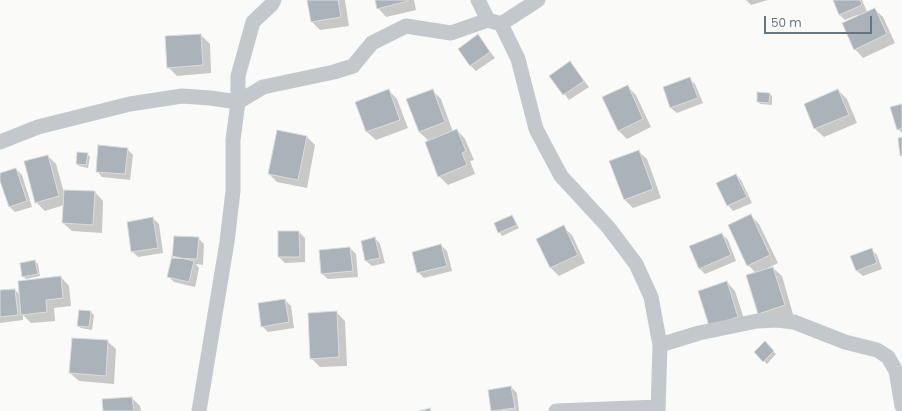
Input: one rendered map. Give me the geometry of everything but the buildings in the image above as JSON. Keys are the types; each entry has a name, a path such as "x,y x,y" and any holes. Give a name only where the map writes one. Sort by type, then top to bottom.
{"street":[{"path":"199,411 232,198 233,140 238,102 238,76 253,22 272,4 274,0"},
{"path":"478,0 495,22 518,59 536,129 561,176 608,227 636,264 651,297 660,345 658,409 556,411"},
{"path":"0,142 38,127 130,104 182,96 238,102 263,87 334,72 353,66 372,42 406,26 451,33 495,22 538,0"},
{"path":"660,345 699,333 757,321 777,320 794,322 845,342 876,350 888,356 896,371 902,406"}]}
